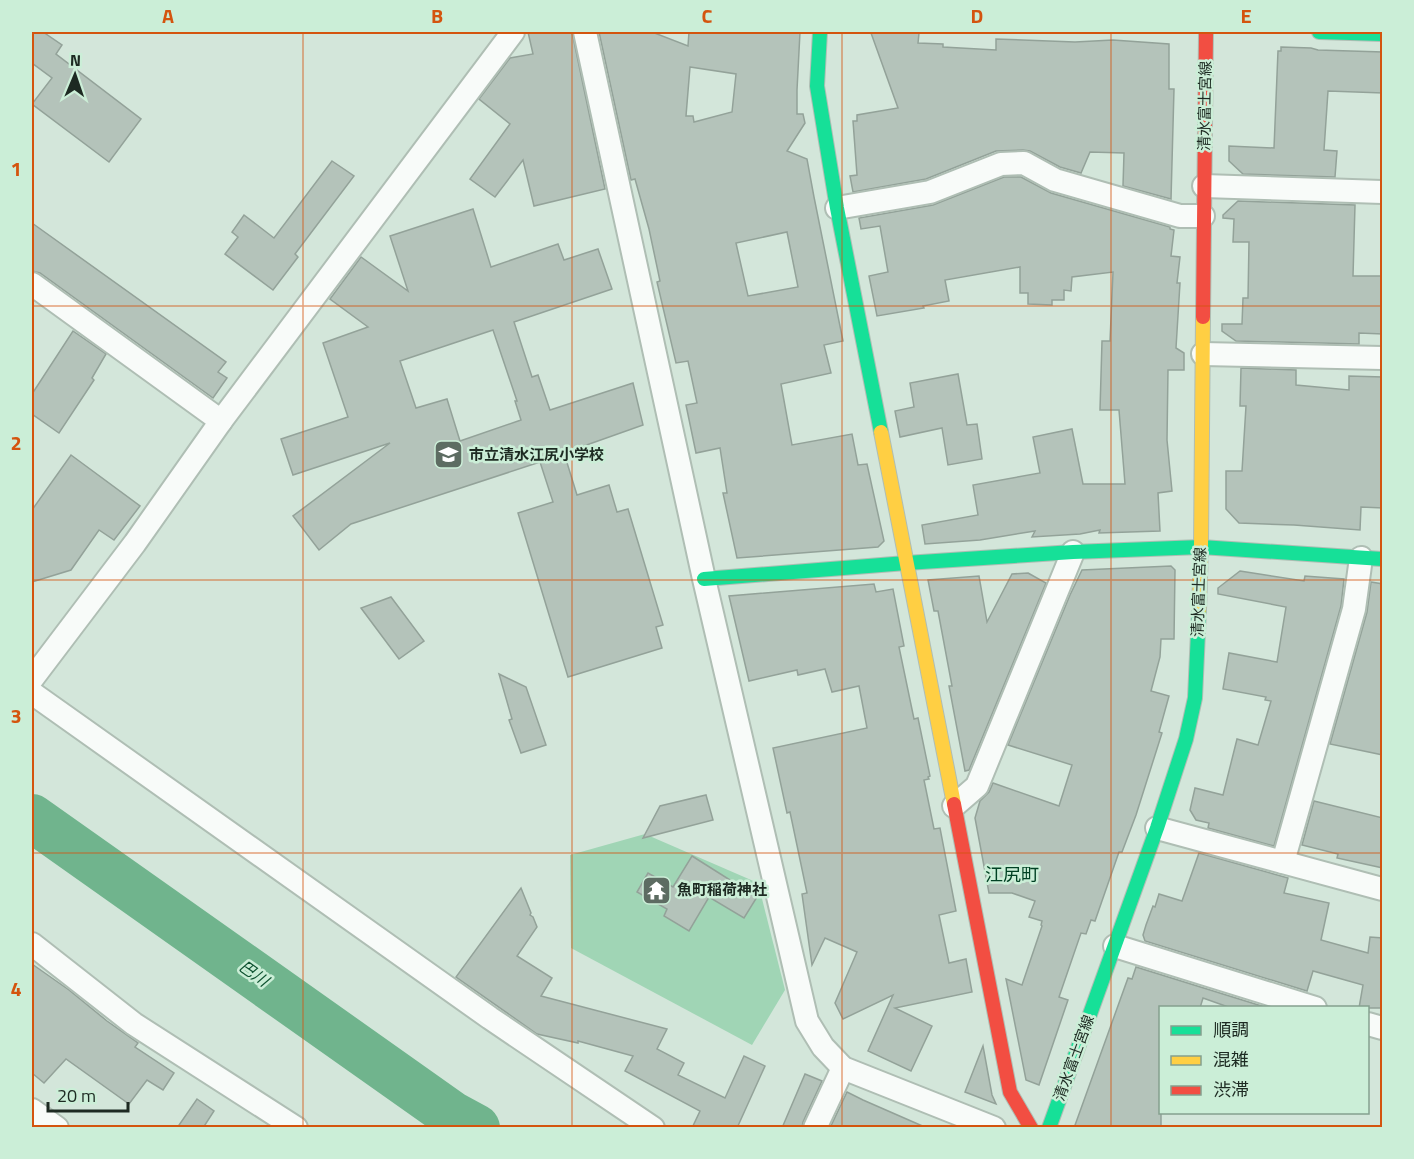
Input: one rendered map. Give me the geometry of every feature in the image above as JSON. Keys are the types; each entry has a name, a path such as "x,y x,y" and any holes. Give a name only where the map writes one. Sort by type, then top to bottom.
{"street":[{"path":"32,679 135,543 221,421 513,32"},
{"path":"585,32 704,579 807,1022 823,1047 843,1068 994,1128"},
{"path":"820,32 817,86 837,208 1010,1092 1031,1128"},
{"name":"清水富士宮線","path":"1049,1128 1157,828 1186,738 1195,698 1201,547 1206,32"},
{"path":"1319,32 1383,34"},
{"path":"837,208 930,192 1001,164 1024,163 1055,180 1180,216 1203,216"},
{"path":"1204,186 1383,192"},
{"path":"32,284 221,421"},
{"path":"1203,354 1383,358"},
{"path":"704,579 1073,552 1201,547 1372,558 1354,609 1283,862"},
{"path":"954,806 976,786 1073,552"},
{"path":"32,693 490,1018 653,1128"},
{"path":"1157,828 1383,889"},
{"path":"32,944 134,1024 296,1128"},
{"path":"1115,946 1309,1006"},
{"path":"815,1128 843,1068"},
{"path":"32,1110 57,1128"}],"green space":[{"path":"645,834 758,883 785,990 752,1045 571,948 570,855"}],"building":[{"path":"32,32 43,32 62,45 56,54 141,119 109,162 32,104 52,78 32,63"},
{"path":"528,32 572,32 605,189 534,206 523,160 495,197 470,179 510,124 479,99 510,58 533,54"},
{"path":"599,32 652,32 688,46 689,32 800,32 797,114 803,114 805,123 787,151 807,159 843,341 824,345 831,373 781,384 792,445 852,434 858,465 867,464 884,541 878,547 737,558 723,493 727,493 720,448 696,453 686,405 697,403 688,361 676,363 657,282 660,281 649,229 635,179 631,180","holes":["690,67 736,74 732,112 694,122 693,116 686,116","787,232 798,287 748,296 736,243"]},
{"path":"871,33 919,33 918,43 996,50 996,39 1075,42 1113,40 1169,44 1169,89 1174,89 1171,199 1123,186 1124,153 1090,152 1081,173 1060,167 1030,151 1023,150 996,151 926,179 853,192 850,176 857,175 853,121 857,121 857,115 898,108"},
{"path":"1281,47 1383,52 1383,93 1328,91 1324,150 1337,151 1335,177 1243,174 1229,161 1229,146 1274,148 1278,51 1281,51"},
{"path":"332,161 354,176 295,254 298,257 273,290 225,254 238,237 232,232 244,215 274,238"},
{"path":"1004,177 1021,177 1051,193 1174,230 1171,256 1180,257 1177,283 1180,283 1176,348 1184,353 1184,370 1168,370 1167,440 1172,491 1158,493 1160,531 1099,533 1100,530 1080,534 1032,537 1035,531 980,540 925,544 922,525 978,515 973,485 1040,473 1033,437 1072,429 1083,484 1125,484 1119,410 1100,410 1102,341 1110,341 1113,272 1072,277 1071,291 1064,290 1064,300 1052,300 1052,305 1028,304 1028,293 1020,293 1020,267 945,280 949,301 877,316 869,276 888,272 880,226 861,229 859,218 933,205"},
{"path":"1238,201 1355,205 1353,276 1383,276 1383,334 1359,333 1359,344 1236,341 1222,331 1222,324 1242,324 1243,298 1248,298 1249,242 1233,242 1234,219 1223,218 1223,215"},
{"path":"473,209 491,267 558,244 564,260 598,249 612,289 514,322 532,377 538,375 550,410 633,383 643,425 564,453 577,495 609,485 617,512 628,509 663,625 656,627 662,648 568,677 518,513 553,502 540,462 351,524 319,550 293,516 390,443 293,475 281,439 348,417 323,343 368,327 330,299 361,257 408,291 390,236","holes":["493,330 517,401 515,401 521,420 460,441 447,399 416,408 400,361"]},
{"path":"32,223 226,362 218,372 227,378 213,398 40,273 32,271"},
{"path":"73,331 106,354 92,378 94,380 59,433 32,414 32,394"},
{"path":"1241,368 1296,370 1296,385 1349,390 1349,376 1383,377 1383,508 1361,507 1360,530 1239,523 1226,509 1226,471 1242,471 1246,406 1240,406"},
{"path":"958,374 967,425 977,424 982,459 948,465 942,428 900,437 895,411 914,407 910,383"},
{"path":"71,455 140,506 114,540 99,530 71,570 32,582 32,510"},
{"path":"1171,566 1175,570 1174,639 1161,639 1160,657 1151,691 1169,696 1159,732 1162,733 1136,815 1122,852 1119,852 1095,921 1091,920 1086,934 1081,933 1059,997 1068,1000 1039,1085 1026,1080 1006,979 1022,985 1042,921 1029,917 1035,901 1012,893 989,893 975,818 980,801 989,792 993,783 1059,806 1072,765 1008,745 1082,570"},
{"path":"1240,571 1304,581 1305,576 1344,579 1341,606 1274,846 1208,828 1209,823 1196,820 1190,810 1195,788 1223,795 1237,739 1258,745 1271,701 1265,700 1266,697 1223,689 1229,653 1277,662 1286,607 1218,594 1218,588"},
{"path":"1028,573 1046,583 969,770 965,771 938,611 934,611 928,580 979,576 987,622 1012,574"},
{"path":"1371,582 1383,584 1383,755 1330,744 1367,612"},
{"path":"874,584 876,592 893,589 904,646 899,647 914,719 918,718 930,776 929,779 924,780 934,829 940,828 956,911 939,915 949,963 966,959 972,992 895,1008 932,1026 911,1071 868,1051 893,995 843,1019 835,1003 857,952 825,938 812,965 802,894 807,893 790,812 787,813 773,748 867,728 859,686 832,692 825,669 798,675 797,670 749,681 729,596"},
{"path":"391,597 424,641 399,659 361,608"},
{"path":"499,674 526,687 546,745 521,753 509,720 512,719"},
{"path":"706,795 713,820 643,838 660,806"},
{"path":"1314,801 1383,818 1383,868 1337,858 1338,854 1302,845"},
{"path":"1199,853 1288,878 1284,893 1329,903 1321,940 1368,953 1370,937 1383,938 1383,1008 1359,1006 1363,985 1313,971 1307,991 1145,941 1143,935 1159,894 1182,901"},
{"path":"692,856 757,897 744,918 709,897 689,931 664,916 667,909 637,892 648,873 673,887"},
{"path":"521,888 530,915 537,927 517,956 552,978 541,996 667,1029 657,1049 684,1063 678,1075 725,1098 744,1056 765,1066 737,1128 692,1128 700,1111 625,1071 633,1056 578,1041 578,1043 537,1034 456,977"},
{"path":"32,964 138,1043 135,1047 174,1073 163,1090 147,1080 129,1104 66,1059 44,1083 32,1073"},
{"path":"1136,967 1262,1006 1225,1006 1203,998 1201,1006 1159,1006 1161,1128 1074,1128 1128,978 1132,979"},
{"path":"983,1046 992,1095 996,1104 965,1092"},
{"path":"805,1074 822,1081 802,1128 782,1128"},
{"path":"847,1092 863,1100 927,1128 830,1128"},
{"path":"197,1099 214,1111 203,1128 177,1128"}],"waterway":[{"name":"巴川","path":"32,818 452,1115 476,1128"}],"traffic: fast":[{"path":"820,32 817,86 837,208 881,432"},
{"path":"1319,32 1382,34"},
{"path":"704,579 1073,552 1201,547 1382,559"},
{"path":"1049,1128 1157,828 1186,739 1195,698 1199,610"}],"traffic: slow":[{"path":"1199,610 1203,317"},
{"path":"881,432 954,804"}],"traffic: jam":[{"path":"1203,317 1206,32"},
{"path":"954,804 1010,1092 1031,1128"}],"place":[{"name":"市立清水江尻小学校","path":"448,455"},
{"name":"魚町稲荷神社","path":"656,890"}],"district":[{"name":"江尻町","path":"1012,875"}]}
